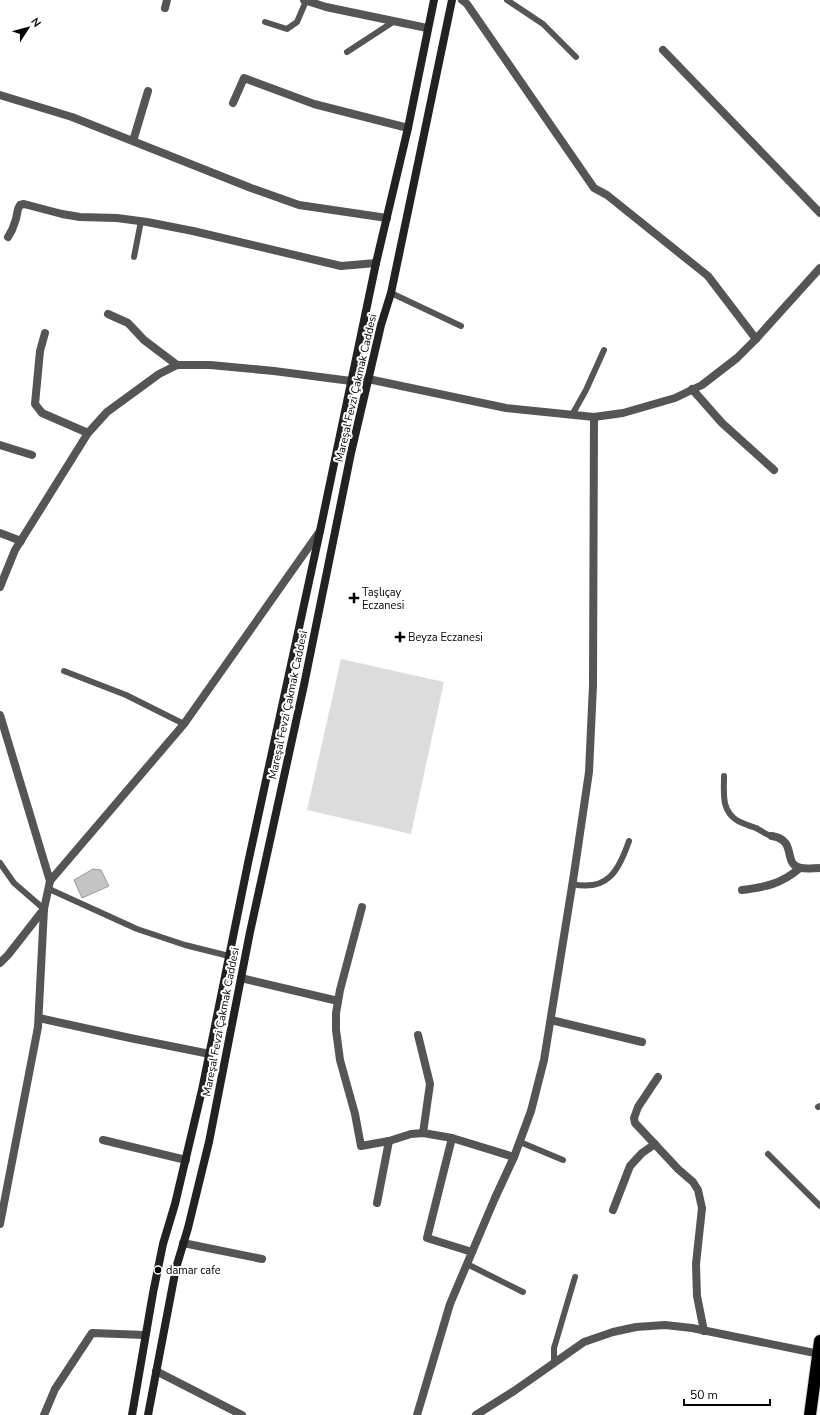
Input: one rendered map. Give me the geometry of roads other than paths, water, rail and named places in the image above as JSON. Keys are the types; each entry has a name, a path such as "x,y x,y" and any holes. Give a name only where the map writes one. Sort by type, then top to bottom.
{"highway":[{"path":"810,1415 820,1341"}],"street":[{"path":"305,0 393,22 427,28"},
{"name":"Mareşal Fevzi Çakmak Caddesi","path":"132,1415 145,1335 163,1244 186,1160 210,1054 229,956 376,263 408,128 427,28 434,0"},
{"name":"Mareşal Fevzi Çakmak Caddesi","path":"148,1415 176,1268 209,1142 241,978 304,685 351,453 381,325 391,293 452,0"},
{"path":"467,1 594,188 607,195 708,276 756,339"},
{"path":"664,50 820,213"},
{"path":"233,103 244,78 314,104 408,128"},
{"path":"133,141 148,91"},
{"path":"0,95 72,118 251,188 299,205 387,218"},
{"path":"8,237 16,219 18,208 20,205 24,204 48,211 74,216 117,218 141,221 193,231 341,266 376,263"},
{"path":"0,587 15,550 88,433 107,412 121,400 159,374 178,365 210,365 274,371 351,381 368,379 506,408 594,417 623,413 675,398 702,385 737,358 820,268"},
{"path":"108,314 128,323 144,340 178,365"},
{"path":"45,334 40,351 35,404 42,413 88,433"},
{"path":"692,390 722,423 774,470"},
{"path":"417,1415 450,1304 520,1142 531,1111 544,1060 589,772 593,693 594,417"},
{"path":"0,445 32,456"},
{"path":"0,1224 38,1027 44,910 50,885 184,724 320,531"},
{"path":"0,533 21,541"},
{"path":"0,714 50,885"},
{"path":"772,836 783,839 795,866 800,868 820,868"},
{"path":"742,890 767,887 784,880 800,868"},
{"path":"362,907 340,990 336,1030 340,1060 355,1114 361,1146 389,1141 423,1132 452,1138 514,1157"},
{"path":"0,963 44,910"},
{"path":"241,978 338,1001"},
{"path":"39,1018 210,1054"},
{"path":"551,1020 642,1042"},
{"path":"418,1035 430,1084 423,1132"},
{"path":"658,1077 638,1107 634,1118 635,1123 678,1169 693,1182 698,1190 702,1208 696,1264 697,1296 704,1331"},
{"path":"452,1138 427,1238 472,1252"},
{"path":"103,1140 186,1160"},
{"path":"377,1203 389,1141"},
{"path":"613,1210 630,1166 642,1153 655,1144"},
{"path":"183,1243 262,1259"},
{"path":"476,1415 584,1342 613,1332 636,1327 665,1325 692,1328 819,1354"},
{"path":"44,1415 55,1389 92,1333 145,1335"},
{"path":"156,1371 242,1415"}],"lane":[{"path":"265,22 287,29 296,22 305,0"},
{"path":"507,0 543,24 576,57"},
{"path":"347,52 393,22"},
{"path":"134,257 141,221"},
{"path":"391,293 461,326"},
{"path":"572,415 586,390 604,350"},
{"path":"64,671 126,695 184,724"},
{"path":"724,776 724,803 727,810 738,821 772,836"},
{"path":"572,884 584,887 592,886 601,883 613,875 621,863 629,841"},
{"path":"0,863 14,883 44,910"},
{"path":"50,885 137,929 190,947 229,956"},
{"path":"520,1142 563,1160"},
{"path":"768,1154 820,1206"},
{"path":"467,1264 523,1292"},
{"path":"554,1363 554,1348 575,1277"}],"place":[{"name":"Taşlıçay Eczanesi","path":"354,598"},
{"name":"Beyza Eczanesi","path":"400,637"},
{"name":"damar cafe","path":"158,1270"}]}
